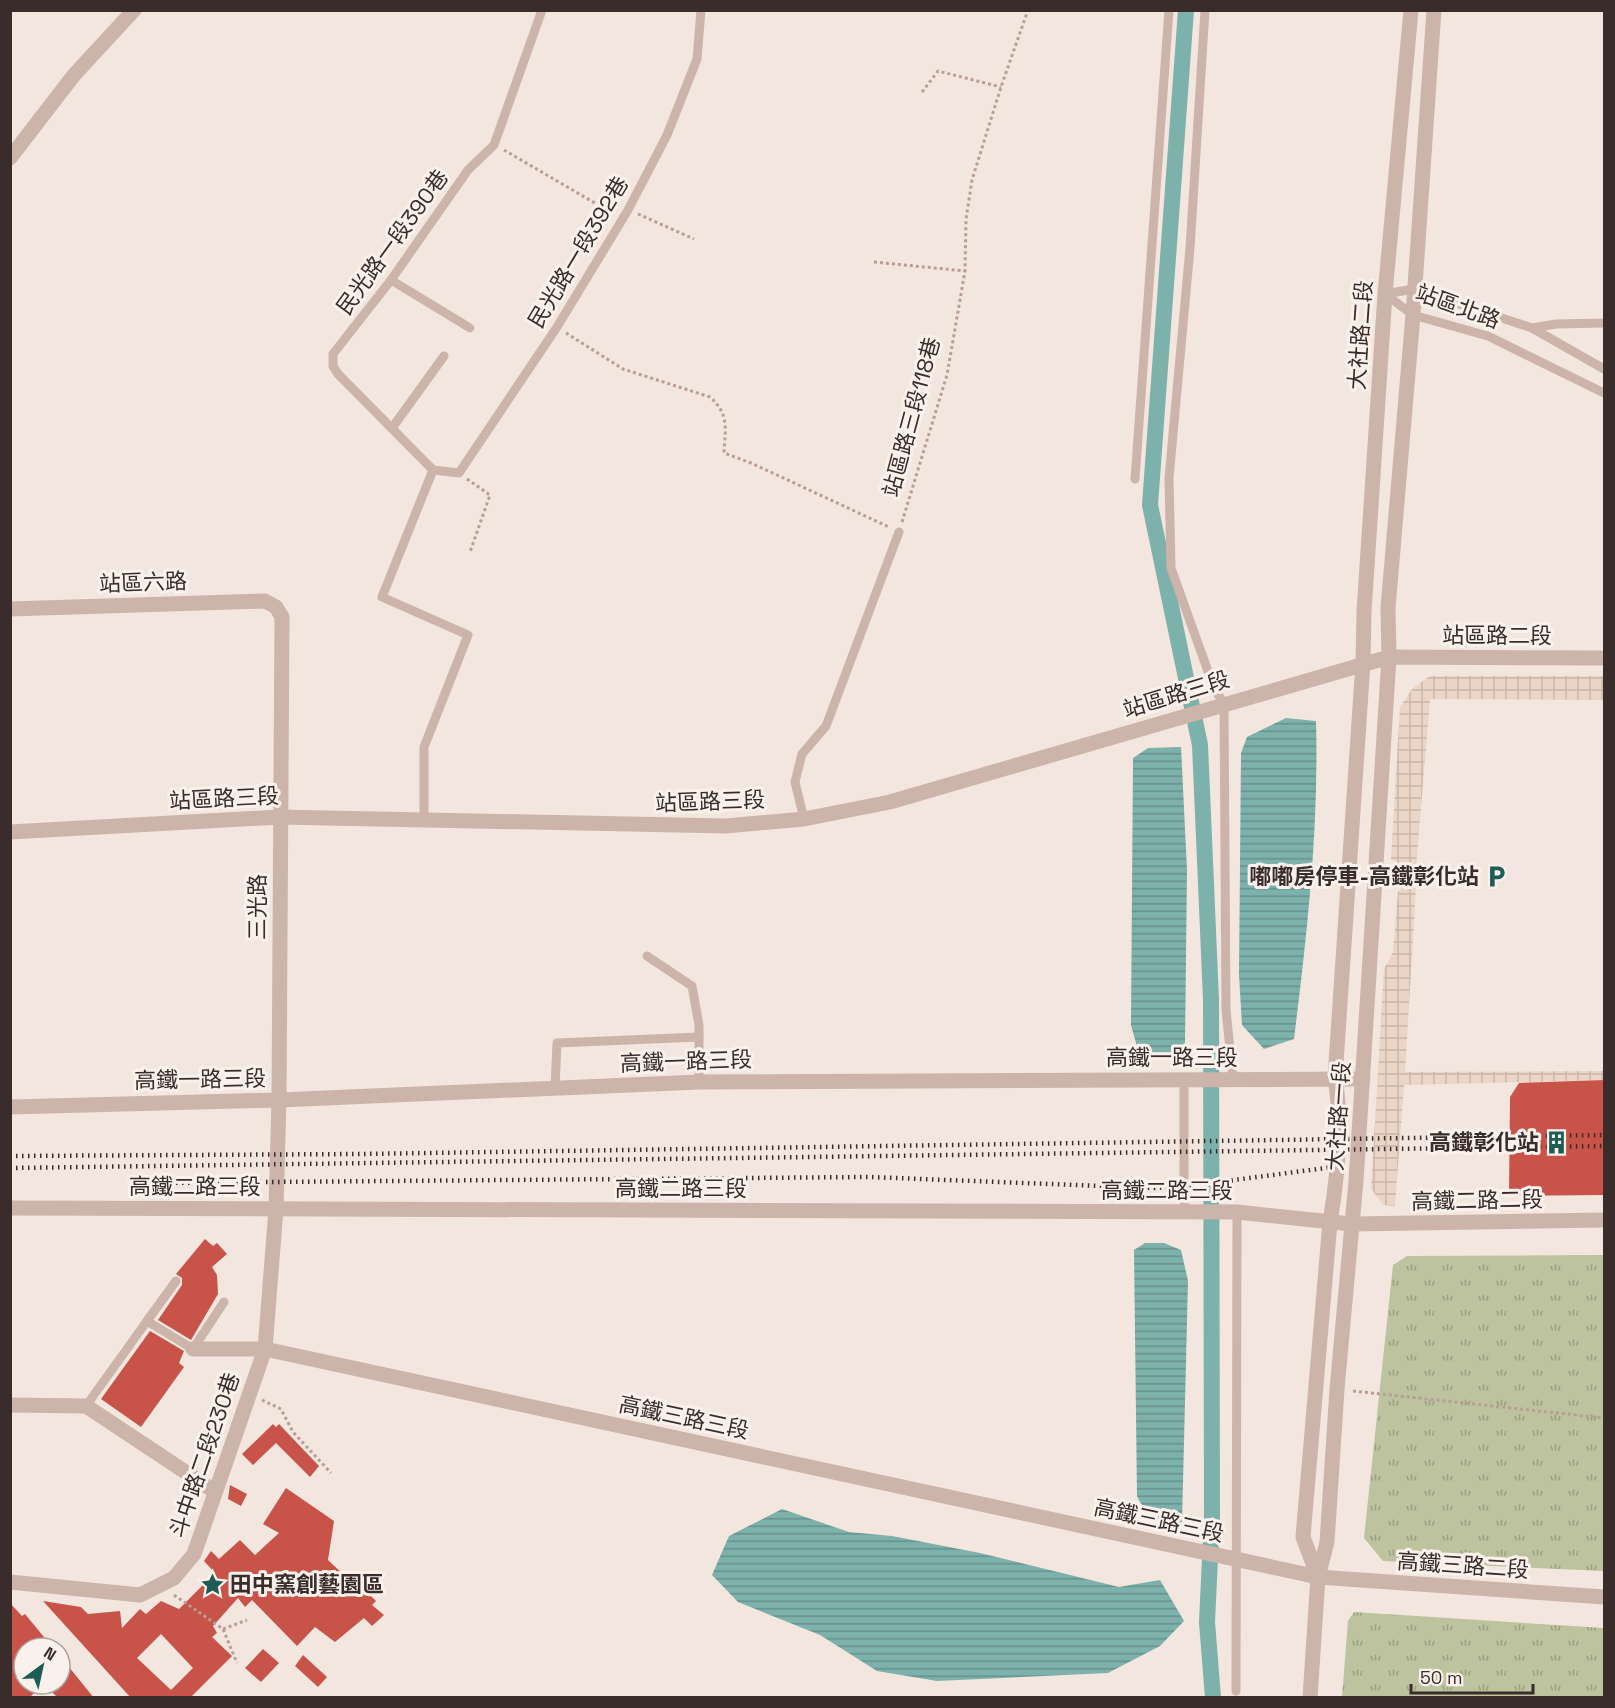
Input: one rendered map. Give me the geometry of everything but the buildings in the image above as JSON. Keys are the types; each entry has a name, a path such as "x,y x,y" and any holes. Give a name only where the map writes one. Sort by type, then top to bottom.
{"street":[{"path":"10,158 74,75 134,10"},
{"name":"大社路二段","path":"1363,663 1385,294 1411,10"},
{"path":"1389,657 1388,608 1413,315 1434,10"},
{"name":"站區六路","path":"10,609 266,601 276,607"},
{"name":"三光路","path":"276,607 282,617 279,1100 276,1209"},
{"name":"站區路三段","path":"10,832 280,817 424,822 726,826 804,819 890,802 1389,657"},
{"name":"大社路一段","path":"1310,1698 1318,1578 1327,1542 1337,1389 1363,1079 1389,657"},
{"name":"站區路二段","path":"1389,657 1605,658"},
{"name":"大社路一段","path":"1318,1578 1303,1537 1330,1222 1337,1172 1339,1104 1335,1078 1363,663"},
{"name":"高鐵一路三段","path":"10,1107 279,1100 699,1082 1363,1079"},
{"name":"高鐵二路三段","path":"10,1208 1237,1212 1351,1224"},
{"name":"斗中路二段230巷","path":"10,1582 140,1595 174,1578 194,1554 265,1349 276,1209"},
{"name":"高鐵二路二段","path":"1351,1224 1605,1220"},
{"name":"高鐵三路三段","path":"193,1349 265,1349 1318,1578"},
{"path":"10,1405 86,1406 214,1491"},
{"name":"高鐵三路二段","path":"1318,1578 1605,1597"}],"lane":[{"name":"民光路一段390巷","path":"433,470 333,366 333,354 391,280 468,170 494,145 542,10"},
{"name":"民光路一段392巷","path":"459,473 557,327 628,210 668,135 697,59 701,10"},
{"path":"1135,479 1169,10"},
{"path":"1205,10 1190,248 1169,478 1171,568 1214,688 1224,704 1226,1010 1233,1079"},
{"path":"391,280 470,328"},
{"name":"站區北路","path":"1385,294 1414,289 1532,328 1605,369"},
{"name":"站區北路","path":"1385,294 1413,315 1488,336 1605,393"},
{"path":"1532,328 1556,324 1605,323"},
{"path":"392,428 444,357"},
{"path":"424,822 424,747 468,635 382,597 433,470 459,473"},
{"name":"站區路三段118巷","path":"804,819 795,782 802,754 826,726 899,532"},
{"path":"647,956 692,986 699,1037 699,1082"},
{"path":"555,1088 557,1043 699,1037"},
{"path":"1184,1079 1184,1212"},
{"path":"1236,1690 1237,1212"},
{"path":"86,1406 176,1281"},
{"path":"147,1321 193,1349 224,1302"}],"path":[{"name":"站區路三段118巷","path":"899,532 947,375 965,271 966,219 972,180 1028,10"},
{"path":"922,92 938,71 1001,87"},
{"path":"494,145 622,220"},
{"path":"628,210 694,239"},
{"path":"874,262 965,271"},
{"path":"557,327 623,369 710,397 721,407 725,420 724,453 752,463 899,532"},
{"path":"459,473 489,495 470,552"},
{"path":"1337,1389 1605,1418"},
{"path":"249,1394 281,1409 293,1432 331,1473"},
{"path":"161,1585 223,1629 237,1663"},
{"path":"223,1629 247,1620"}],"green space":[{"path":"1604,1255 1604,1571 1383,1561 1364,1538 1393,1265 1407,1256"},
{"path":"1354,1612 1604,1628 1604,1697 1342,1697 1348,1621"}],"shaded area":[{"path":"1430,676 1604,676 1604,700 1430,699 1416,867 1401,865 1391,859 1400,707 1412,689"},
{"path":"1402,887 1416,888 1405,1072 1604,1071 1604,1080 1404,1085 1395,1206 1383,1205 1371,1189 1384,969 1393,952 1398,892"}],"water":[{"path":"1286,718 1316,721 1314,841 1294,1039 1264,1049 1242,1025 1239,975 1241,753 1247,737"},
{"path":"1181,747 1187,870 1185,1044 1164,1058 1138,1050 1131,1025 1133,758 1148,748"},
{"path":"1145,1243 1164,1243 1181,1250 1188,1281 1182,1522 1167,1522 1154,1517 1149,1514 1137,1496 1134,1250"},
{"path":"782,1509 849,1532 892,1536 980,1553 1119,1587 1160,1580 1184,1621 1160,1646 1108,1673 937,1681 877,1671 820,1635 738,1602 712,1575 729,1536"}],"waterway":[{"path":"1186,10 1150,505 1200,745 1211,1000 1212,1516 1207,1622 1213,1698"}],"railway":[{"path":"10,1156 361,1154 1604,1135"},
{"path":"10,1168 1604,1146"},
{"path":"146,1183 869,1177 1154,1188 1196,1185 1341,1166"}],"place":[{"name":"嘟嘟房停車-高鐵彰化站","path":"1497,876"},
{"name":"高鐵彰化站","path":"1557,1142"},
{"name":"田中窯創藝園區","path":"212,1584"}]}
